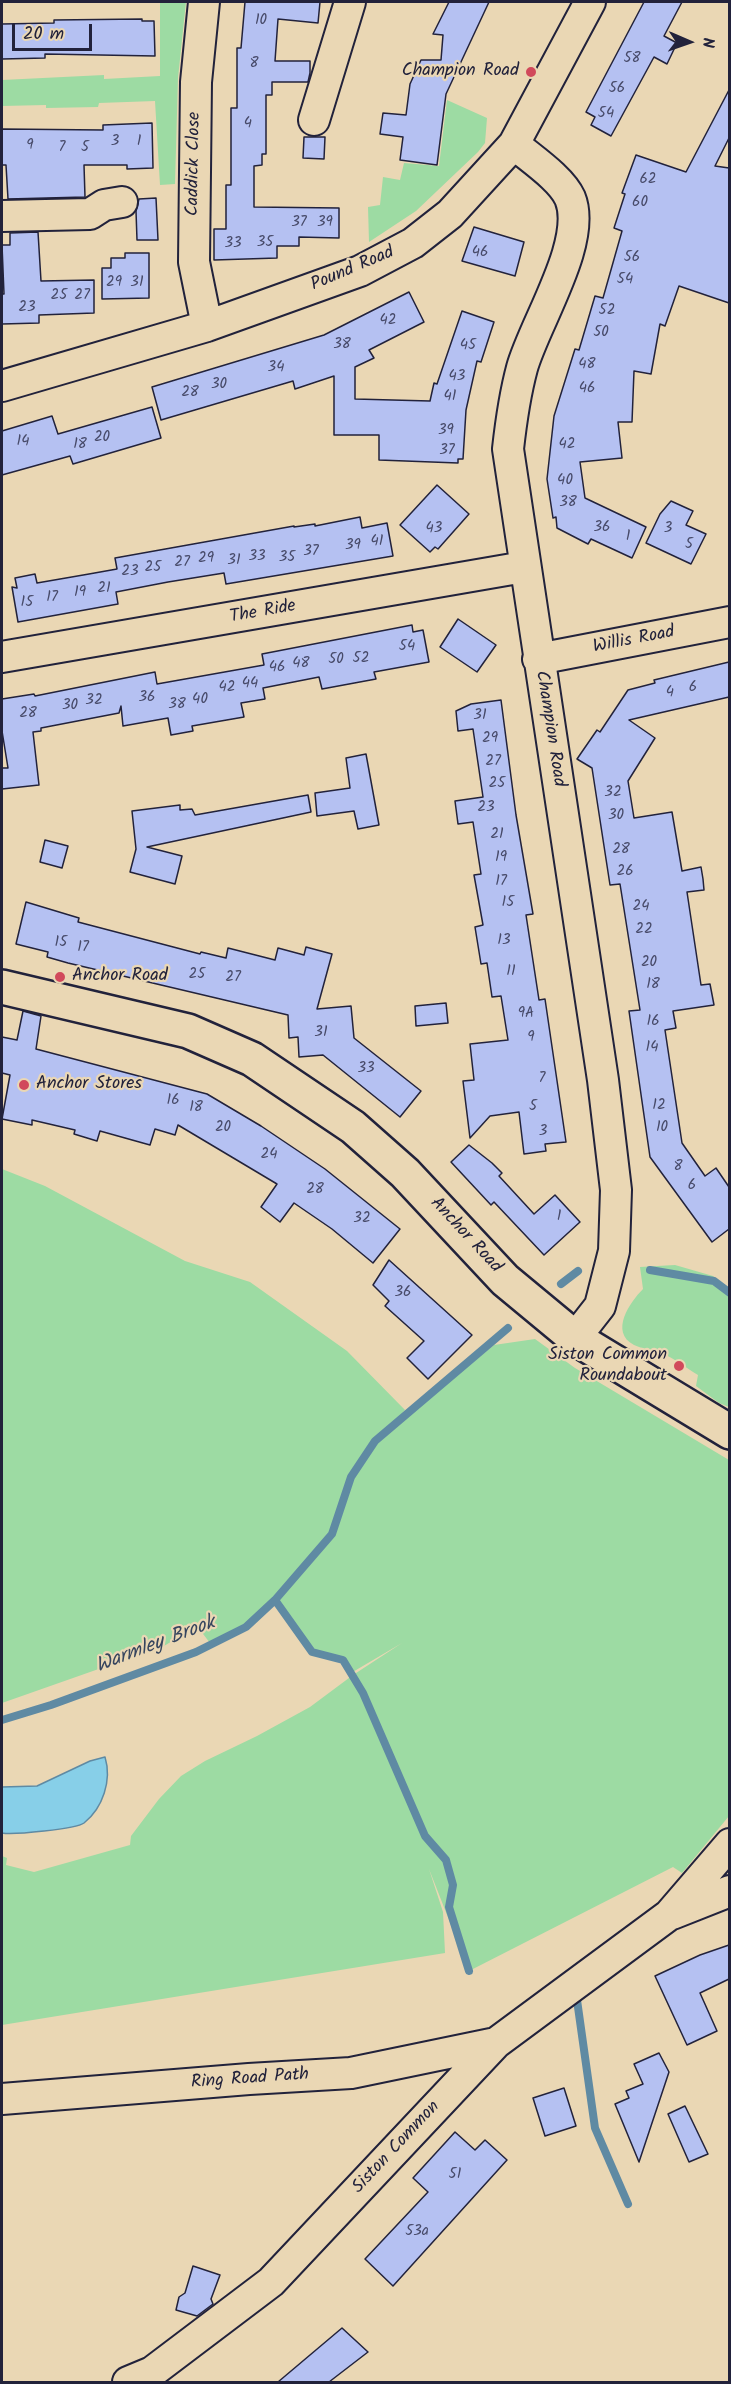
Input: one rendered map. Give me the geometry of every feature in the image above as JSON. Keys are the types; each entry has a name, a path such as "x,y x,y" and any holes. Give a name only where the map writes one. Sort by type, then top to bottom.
{"street":[{"name":"Caddick Close","path":"204,2 196,82 194,262 207,326"},
{"path":"314,120 350,2"},
{"name":"Pound Road","path":"2,386 207,326 360,272 413,243 450,214 514,144 590,2"},
{"name":"Champion Road","path":"514,144 558,182 569,198 574,218 569,249 522,365 508,449 603,1080 616,1190 614,1251 600,1306 575,1338"},
{"path":"2,216 90,214 104,205 122,202"},
{"name":"The Ride","path":"2,657 524,567"},
{"name":"Willis Road","path":"538,659 729,622"},
{"name":"Anchor Road","path":"2,987 188,1031 252,1059 353,1127 405,1173 505,1280 575,1338 729,1432"},
{"name":"Anchor Road","path":"693,1409 729,1417"},
{"name":"Siston Common","path":"128,2382 152,2372 271,2282 496,2043 669,1915 729,1844"},
{"name":"Siston Common","path":"669,1915 729,1891"},
{"name":"Ring Road Path","path":"2,2099 351,2073 496,2043"}],"green space":[{"path":"186,2 178,78 175,184 160,185 155,101 99,103 98,107 2,106 2,80 104,75 104,79 160,76 160,3"},
{"path":"447,100 487,118 485,143 416,211 369,242 368,207 380,205 383,177 400,180 404,163 439,166"},
{"path":"2,1169 45,1186 185,1261 250,1282 347,1351 405,1410 381,1437 494,1345 535,1339 575,1368 729,1460 729,1816 682,1873 673,1867 469,1971 429,1869 443,1912 445,1953 2,2025 2,1856 7,1858 6,1865 34,1872 130,1845 131,1836 159,1799 181,1776 205,1761 310,1707 402,1643 351,1673 343,1660 312,1652 274,1600 246,1627 213,1647 197,1626 164,1646 2,1703"},
{"path":"675,1265 713,1276 729,1288 729,1407 719,1403 696,1386 698,1375 666,1355 634,1345 623,1333 624,1317 643,1289 640,1267"}],"water":[{"path":"105,1757 107,1775 104,1793 96,1810 84,1823 44,1831 2,1833 2,1787 37,1786 90,1761"}],"building":[{"path":"245,2 320,2 318,23 278,19 275,61 310,61 310,73 308,82 272,82 272,95 266,95 266,154 262,154 262,165 254,166 254,207 339,208 339,238 299,237 299,246 277,246 277,258 214,260 214,229 226,229 226,185 231,185 231,108 237,108 237,48 241,48"},
{"path":"449,2 489,2 446,94 437,165 400,160 403,137 380,134 383,113 406,115 410,84 421,60 441,60 443,35 433,34"},
{"path":"644,2 682,2 664,36 677,43 667,64 654,57 611,136 591,125 595,117 586,112"},
{"path":"142,19 142,21 154,21 155,56 45,54 45,58 2,59 2,24 54,23 54,20"},
{"path":"729,90 729,138 715,166 729,168 729,303 679,286 665,326 660,324 651,374 634,371 632,422 618,422 622,458 580,462 585,498 646,527 632,558 591,539 588,544 557,528 556,517 553,518 547,479 554,416 575,349 579,350 595,296 603,298 622,231 614,228 625,194 622,193 636,155 686,172"},
{"path":"152,123 153,168 127,169 127,165 84,165 85,197 8,199 6,165 2,165 2,129 103,130 103,125"},
{"path":"304,137 325,137 324,159 303,158"},
{"path":"156,198 158,240 137,240 136,211 139,199"},
{"path":"474,227 524,242 515,276 462,261"},
{"path":"38,232 41,281 94,280 94,313 39,315 39,323 2,324 2,294 4,294 2,245 10,245 10,233"},
{"path":"125,253 149,253 149,298 102,299 102,268 111,268 111,258 125,258"},
{"path":"409,292 424,322 369,350 374,358 355,367 355,399 430,401 434,383 437,384 462,311 494,322 481,362 477,361 466,410 463,459 458,459 458,463 379,460 379,435 334,435 334,376 295,389 293,381 161,420 152,387 324,335"},
{"path":"152,407 161,438 73,464 70,456 2,475 2,431 52,416 58,434"},
{"path":"437,485 469,514 438,549 435,547 430,552 400,525"},
{"path":"671,501 693,511 686,525 706,534 691,564 646,543 660,514"},
{"path":"360,517 362,528 387,523 393,556 226,584 224,573 168,582 116,592 118,604 18,622 12,587 17,588 15,578 35,574 37,583 89,574 117,569 115,558 294,526 315,524 315,526"},
{"path":"458,619 496,645 477,672 440,647"},
{"path":"412,625 413,632 423,630 429,662 374,672 376,679 322,689 319,677 263,688 265,699 241,703 244,717 192,726 193,731 171,735 168,718 123,726 121,706 119,713 41,728 41,731 33,732 39,785 2,789 2,768 8,768 2,731 2,699 34,694 35,696 155,672 157,684 264,665 262,654"},
{"path":"729,662 729,697 629,720 655,738 628,781 634,818 672,812 682,871 701,867 703,879 704,890 687,892 701,985 710,984 714,1005 673,1011 676,1028 665,1030 682,1143 705,1176 716,1168 729,1187 729,1229 712,1242 650,1157 629,1011 640,1010 620,884 610,885 592,768 577,759 597,730 600,732 628,690 655,683 654,680"},
{"path":"501,700 516,815 533,914 526,915 539,1000 545,999 566,1142 545,1144 546,1151 524,1154 519,1112 490,1116 470,1138 463,1081 474,1080 470,1044 508,1040 501,996 492,997 487,963 481,964 475,927 483,925 474,875 481,874 473,822 458,824 455,801 483,797 473,729 458,731 456,711 471,704"},
{"path":"366,754 379,825 358,829 354,811 317,816 315,793 350,788 346,758"},
{"path":"308,795 311,812 147,847 182,856 175,884 130,872 136,849 132,811 180,805 180,810 192,809 195,815"},
{"path":"45,840 68,846 62,868 40,862"},
{"path":"26,902 79,918 78,922 200,954 201,952 226,958 228,948 275,960 278,948 304,955 306,947 332,954 317,1009 351,1006 354,1038 421,1091 400,1117 323,1055 299,1057 298,1037 289,1038 288,1015 68,963 47,957 48,952 16,944"},
{"path":"446,1003 448,1023 416,1026 415,1006"},
{"path":"23,1011 41,1016 36,1049 207,1094 261,1126 325,1169 400,1229 373,1263 332,1229 294,1203 280,1222 261,1207 277,1184 178,1125 175,1135 155,1129 150,1145 100,1131 97,1141 74,1134 75,1130 32,1120 32,1125 2,1119 10,1075 2,1073 2,1037 17,1040"},
{"path":"469,1145 502,1173 499,1176 534,1214 555,1195 580,1222 544,1255 494,1202 491,1205 451,1162"},
{"path":"389,1260 472,1335 428,1379 407,1358 424,1341 385,1306 389,1301 373,1285"},
{"path":"729,1945 729,1979 700,1993 717,2031 687,2045 655,1976 700,1955"},
{"path":"659,2053 669,2072 639,2162 615,2104 629,2098 626,2091 643,2084 634,2064"},
{"path":"564,2088 576,2126 545,2136 533,2098"},
{"path":"685,2106 708,2154 689,2162 668,2114"},
{"path":"455,2132 475,2150 485,2140 507,2160 393,2286 365,2259 428,2192 413,2178"},
{"path":"193,2266 220,2275 211,2299 213,2304 197,2316 176,2310 179,2297 185,2293"},
{"path":"342,2328 368,2352 329,2382 278,2382"}],"waterway":[{"name":"Warmley Brook","path":"650,1270 714,1281 730,1293"},
{"name":"Warmley Brook","path":"561,1284 578,1271"},
{"name":"Warmley Brook","path":"2,1720 51,1705 196,1652 246,1627 275,1600 332,1534 351,1477 375,1441 508,1328"},
{"path":"275,1600 312,1652 343,1660 363,1693 425,1836 446,1860 453,1885 449,1907 469,1971"},
{"path":"577,2000 595,2128 628,2204"}],"place":[{"name":"Champion Road","path":"531,72"},
{"name":"Anchor Road","path":"60,977"},
{"name":"Anchor Stores","path":"24,1085"},
{"name":"Siston Common Roundabout","path":"679,1366"}]}
